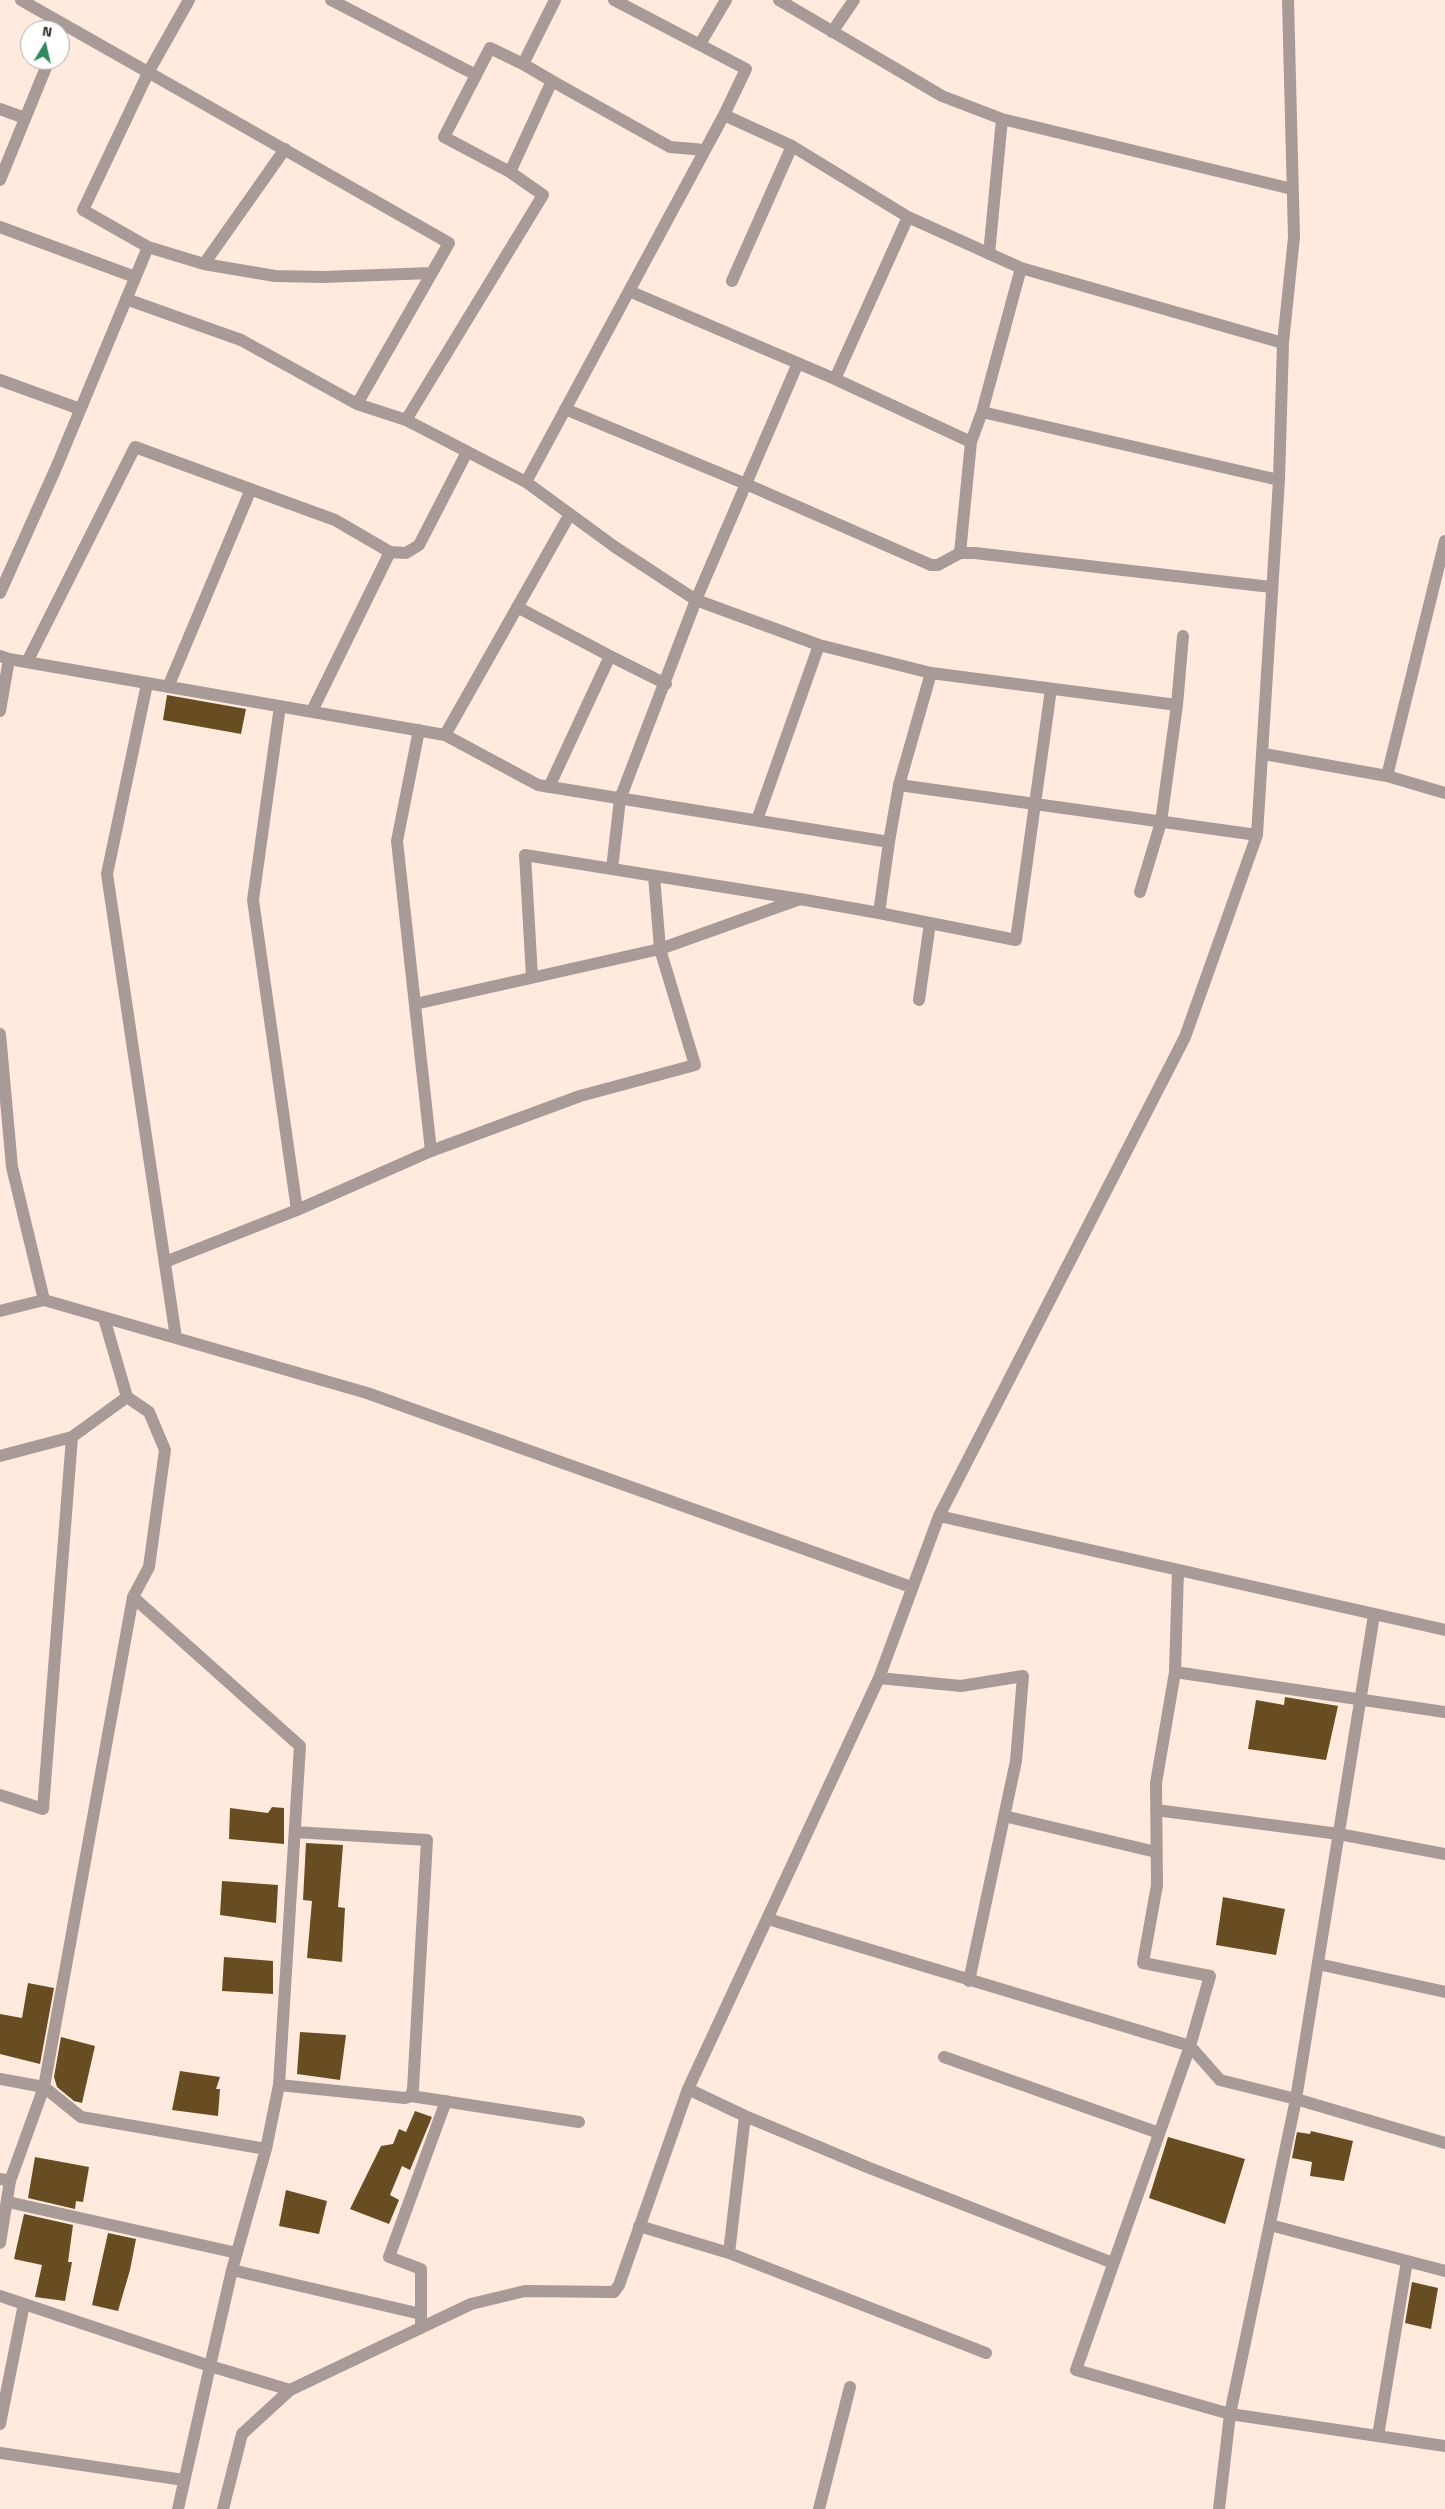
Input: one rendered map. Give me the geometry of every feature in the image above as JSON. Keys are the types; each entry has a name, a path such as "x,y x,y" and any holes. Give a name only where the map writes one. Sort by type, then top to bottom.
{"street":[{"path":"21,0 50,20"},
{"path":"189,0 149,71 83,210 148,247 204,264 288,276 432,273"},
{"path":"331,0 476,75"},
{"path":"523,64 555,0"},
{"path":"526,482 724,115 746,69 614,0"},
{"path":"700,44 726,0"},
{"path":"778,0 942,96 1002,119 1292,189"},
{"path":"832,32 854,0"},
{"path":"223,2509 242,2434 290,2390 472,2304 506,2294 525,2291 614,2292 688,2089 879,1678 939,1516 1185,1037 1257,835 1264,754 1271,587 1279,480 1283,343 1294,237 1288,0"},
{"path":"70,32 149,71 449,243 357,404"},
{"path":"406,420 543,195 510,172 444,137 490,48 523,64 670,147 705,150"},
{"path":"0,180 45,70"},
{"path":"510,172 552,81"},
{"path":"0,109 25,118"},
{"path":"724,115 792,146 908,217 1022,268 1283,343"},
{"path":"989,254 1002,119"},
{"path":"732,281 792,146"},
{"path":"204,264 285,149"},
{"path":"836,379 908,217"},
{"path":"0,228 135,277"},
{"path":"0,593 6,565 80,409 148,247"},
{"path":"960,553 971,442 982,412 1022,268"},
{"path":"629,291 836,379 971,442"},
{"path":"126,299 241,340 357,404 406,420 526,482 615,547 696,600 819,645 931,673 1177,705"},
{"path":"612,869 620,799 666,684 696,600 798,363"},
{"path":"0,380 80,409"},
{"path":"565,409 746,484 931,565 938,565 960,553 975,553 1271,587"},
{"path":"982,412 1279,480"},
{"path":"28,662 135,447 335,520 390,552 406,553 419,545 467,452"},
{"path":"168,687 251,489"},
{"path":"445,735 570,514"},
{"path":"1387,776 1445,542"},
{"path":"312,711 390,552"},
{"path":"518,606 666,684"},
{"path":"1140,892 1161,822 1177,705 1183,636"},
{"path":"757,820 819,645"},
{"path":"549,787 610,656"},
{"path":"0,711 4,657 147,684 445,735 538,785 889,842"},
{"path":"879,913 899,785 931,673"},
{"path":"147,684 107,874 176,1338"},
{"path":"532,977 525,855 800,899 1016,940 1051,689"},
{"path":"280,706 253,900 297,1210"},
{"path":"419,730 397,841 431,1151"},
{"path":"1264,754 1387,776 1445,794"},
{"path":"899,785 1257,835"},
{"path":"165,1262 297,1210 431,1151 580,1096 694,1065 660,948 654,876"},
{"path":"415,1004 660,948 800,899"},
{"path":"919,1000 930,923"},
{"path":"0,1034 6,1169 44,1300"},
{"path":"0,1311 44,1300 367,1393 911,1588"},
{"path":"0,2243 8,2202 5,2180 44,2087 134,1597 148,1568 166,1450 149,1412 128,1397 104,1318"},
{"path":"0,1456 72,1437 128,1397"},
{"path":"0,1795 43,1809 72,1437"},
{"path":"939,1516 1445,1630"},
{"path":"1178,1571 1175,1672 1156,1783 1156,1885 1142,1962 1210,1976 1190,2046 1076,2370 1230,2414 1445,2446"},
{"path":"134,1597 300,1746 279,2085 266,2149 232,2270 178,2509"},
{"path":"1218,2509 1230,2414 1296,2099 1374,1615"},
{"path":"1175,1672 1361,1698 1445,1712"},
{"path":"879,1678 961,1686 1023,1676 1016,1761 969,1981"},
{"path":"1156,1810 1339,1834 1445,1854"},
{"path":"1004,1816 1156,1852"},
{"path":"295,1832 427,1840 411,2096"},
{"path":"768,1919 1190,2046 1220,2080 1296,2099 1445,2143"},
{"path":"1318,1964 1330,1965 1445,1992"},
{"path":"944,2057 1159,2134"},
{"path":"0,2079 44,2087 81,2117 266,2149"},
{"path":"279,2085 405,2098 411,2096 578,2122"},
{"path":"688,2089 745,2116 867,2167 1114,2263"},
{"path":"421,2327 421,2269 390,2257 446,2101"},
{"path":"729,2253 745,2116"},
{"path":"8,2202 237,2253"},
{"path":"1270,2225 1445,2271"},
{"path":"639,2226 729,2253 986,2353"},
{"path":"1378,2436 1408,2261"},
{"path":"232,2270 421,2314"},
{"path":"0,2296 210,2366 290,2390"},
{"path":"0,2424 5,2375 24,2304"},
{"path":"819,2509 850,2387"},
{"path":"0,2453 184,2480"}],"building":[{"path":"167,695 246,709 241,734 163,720"},
{"path":"1285,1697 1338,1706 1326,1760 1248,1749 1256,1700 1284,1705"},
{"path":"272,1807 284,1808 284,1844 229,1839 230,1808 268,1813"},
{"path":"306,1843 343,1845 338,1907 345,1908 342,1962 307,1958 312,1901 303,1900"},
{"path":"222,1881 278,1885 276,1923 220,1915"},
{"path":"1223,1897 1285,1909 1276,1955 1216,1945"},
{"path":"224,1957 273,1961 273,1994 222,1991"},
{"path":"28,1983 54,1988 40,2064 0,2054 0,2014 22,2018"},
{"path":"300,2032 346,2035 340,2080 297,2074"},
{"path":"61,2037 95,2046 82,2103 74,2101 57,2087 54,2077"},
{"path":"180,2071 220,2077 216,2089 220,2089 218,2116 172,2110"},
{"path":"415,2111 432,2117 410,2170 402,2166 390,2195 399,2200 389,2224 350,2209 381,2146 393,2144 399,2129 406,2132"},
{"path":"1311,2131 1353,2141 1344,2181 1310,2176 1312,2162 1292,2158 1297,2132 1310,2134"},
{"path":"1168,2137 1245,2159 1225,2224 1149,2198"},
{"path":"35,2157 89,2167 83,2202 76,2201 75,2209 28,2198"},
{"path":"286,2190 327,2201 319,2234 279,2226"},
{"path":"24,2214 73,2225 68,2262 72,2262 65,2301 35,2297 42,2265 14,2259"},
{"path":"108,2233 136,2239 130,2270 118,2311 92,2305"},
{"path":"1412,2282 1438,2288 1431,2329 1405,2323"}]}
